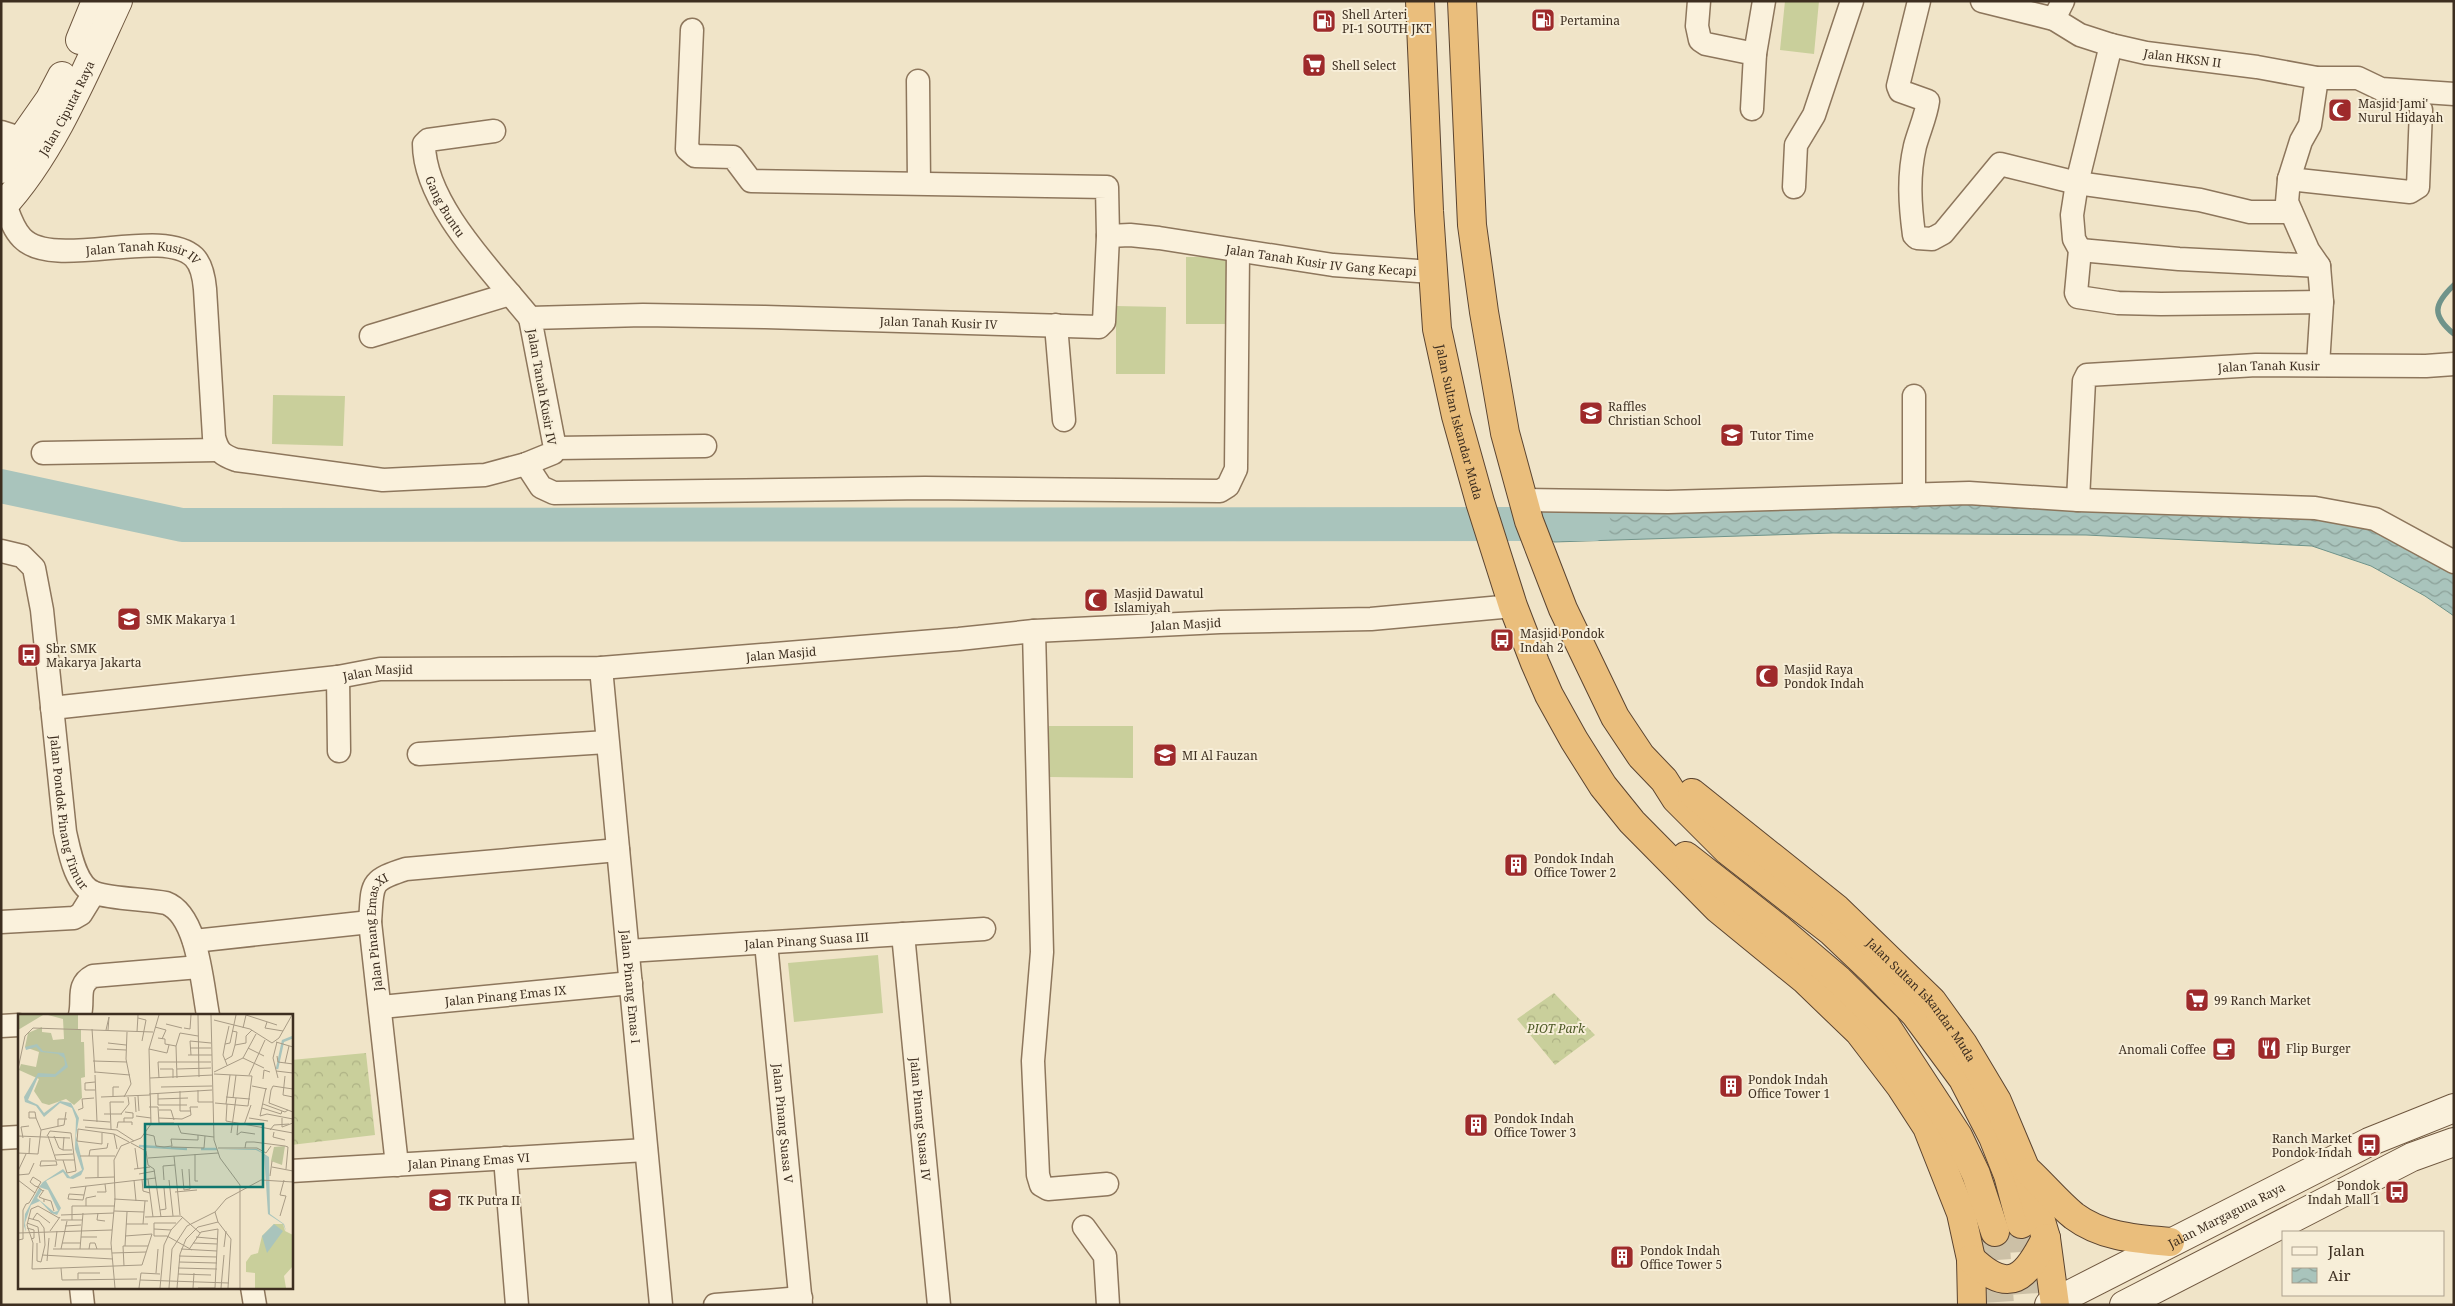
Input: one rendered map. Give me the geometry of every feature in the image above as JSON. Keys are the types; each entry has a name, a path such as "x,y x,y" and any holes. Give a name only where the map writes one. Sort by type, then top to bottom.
{"highway":[{"name":"Jalan Sultan Iskandar Muda","path":"1420,1 1432,272 1437,329 1456,416 1480,502 1512,606 1535,663 1560,715 1603,786 1621,808 1718,909 1805,980 1859,1032 1901,1087 1927,1128 1944,1166 1961,1213 1971,1259 1972,1305"},
{"name":"Jalan Sultan Iskandar Muda","path":"1462,1 1472,225 1484,312 1502,417 1526,510 1563,609 1615,716 1641,756 1664,780 1676,799 1728,851 1832,932 1915,1014 1963,1079 1993,1137 2008,1175 2021,1224"},
{"name":"Jalan Sultan Iskandar Muda","path":"1664,780 1687,789 1837,909 1932,1001 1963,1044 1997,1101 2026,1170 2046,1238 2053,1304"},
{"name":"Jalan Sultan Iskandar Muda","path":"1621,808 1657,832 1778,928 1839,980 1886,1026 1958,1136 1976,1174 1994,1232"},
{"path":"2026,1170 2074,1216 2107,1234 2129,1239 2170,1242"},
{"path":"1971,1259 1984,1271 1996,1278 2010,1279 2021,1276 2031,1266 2046,1238"}],"main road":[{"name":"Jalan Ciputat Raya","path":"1,169 12,135 50,99 73,56 96,1"},
{"name":"Jalan Ciputat Raya","path":"3,206 45,146 86,71 118,1"},
{"name":"Jalan Margaguna Raya","path":"2053,1304 2170,1242 2369,1142 2454,1108"},
{"path":"2124,1305 2412,1156 2454,1142"},
{"path":"2219,1218 2233,1250"}],"street":[{"path":"1700,1 1697,26 1700,40 1706,44 1756,54"},
{"path":"1752,109 1756,54 1764,1"},
{"path":"1794,186 1796,145 1814,115 1852,1"},
{"path":"1918,1 1898,86 1900,91 1928,101 1912,162 1910,198 1914,235 1921,240 1937,238 1943,233 2000,164 2077,183 2200,200 2250,212 2291,212"},
{"name":"Jalan HKSN II","path":"1982,1 2059,10 2080,35 2111,46 2146,53 2257,67 2317,78 2358,78 2381,89 2454,94"},
{"name":"Jalan Tanah Kusir IV","path":"3,206 23,239 44,248 70,250 162,246 181,249 194,257 203,275 205,289 212,425 217,450 224,456 236,460 383,480 485,475 549,456 555,448 530,318 690,315 1099,327 1104,322 1108,236 1108,191 1105,186 755,182 747,178 733,156 695,156 687,149 692,30"},
{"path":"2111,46 2077,183 2071,228 2080,250 2076,293 2078,297 2088,300 2161,304 2322,302"},
{"path":"2317,78 2310,125 2301,141 2289,179 2287,202 2308,250 2319,266 2322,302 2318,365"},
{"path":"918,81 919,183"},
{"path":"2289,179 2410,192 2416,190 2418,187 2421,110"},
{"name":"Gang Buntu","path":"494,131 428,140 424,144 424,148 430,180 435,192 472,245 530,318"},
{"name":"Jalan Tanah Kusir IV Gang Kecapi","path":"1108,236 1130,235 1159,238 1332,265 1432,272"},
{"path":"2080,250 2179,259 2319,266"},
{"path":"526,464 541,487 554,493 915,488 1220,491 1228,486 1236,469 1238,251"},
{"path":"371,336 510,294"},
{"path":"1056,325 1064,420"},
{"name":"Jalan Tanah Kusir","path":"2078,500 2084,378 2087,375 2246,366 2426,366 2454,364"},
{"path":"1914,396 1914,495"},
{"path":"555,448 705,446"},
{"path":"43,453 217,450"},
{"path":"1526,510 1668,502 1969,493 2078,500 2315,508 2343,511 2375,519 2454,562"},
{"name":"Jalan Pondok Pinang Timur","path":"1,551 22,556 34,568 42,610 65,832 70,858 80,878 94,893 156,901 174,906 182,914 194,941 208,1014"},
{"name":"Jalan Masjid","path":"52,708 338,677 380,668 601,668 949,640 1034,631 1220,622 1371,619 1512,606"},
{"path":"1034,631 1042,952 1033,1061 1038,1174 1041,1185 1048,1189 1107,1184"},
{"name":"Jalan Pinang Emas I","path":"601,668 661,1305"},
{"path":"338,677 340,751"},
{"path":"419,754 607,742"},
{"name":"Jalan Pinang Emas XI","path":"397,1165 381,1007 370,922 373,888 378,879 406,869 618,850"},
{"path":"1,922 74,918 81,914 94,893"},
{"path":"194,941 370,922"},
{"name":"Jalan Pinang Suasa III","path":"628,951 984,929"},
{"name":"Jalan Pinang Suasa IV","path":"903,934 938,1305"},
{"name":"Jalan Pinang Suasa V","path":"766,943 801,1301"},
{"path":"80,1014 81,987 86,980 93,976 199,966"},
{"name":"Jalan Pinang Emas IX","path":"381,1007 631,983"},
{"path":"1,1026 18,1025"},
{"path":"1,1138 18,1136"},
{"name":"Jalan Pinang Emas VI","path":"292,1171 646,1150"},
{"path":"505,1158 517,1305"},
{"path":"1084,1227 1105,1256 1108,1305"},
{"path":"81,1288 83,1305"},
{"path":"252,1288 255,1305"},
{"path":"715,1305 801,1301"}],"green space":[{"path":"1785,1 1819,1 1814,54 1780,50"},
{"path":"1186,257 1235,257 1235,324 1186,324"},
{"path":"1116,306 1166,307 1165,374 1116,374"},
{"path":"273,395 345,396 343,446 272,444"},
{"path":"1049,726 1133,726 1133,778 1049,777"},
{"path":"878,955 883,1013 794,1022 788,963"},
{"name":"PIOT Park","path":"1554,993 1595,1035 1555,1065 1517,1019"},
{"path":"366,1053 375,1135 292,1145 292,1060"}],"water":[{"path":"1914,499 2323,519 2375,531 2454,570 2454,616 2425,596 2371,566 2312,546 2086,535 1833,533 1554,542 1542,509"}],"waterway":[{"path":"2454,285 2442,298 2438,310 2441,321 2454,334"},
{"path":"1,486 182,525 1594,524"}],"tunnel":[{"path":"2021,1224 2026,1305"},
{"path":"1995,1232 2000,1305"}],"place":[{"name":"Pertamina","path":"1543,20"},
{"name":"Shell Arteri PI-1 SOUTH JKT","path":"1324,21"},
{"name":"Shell Select","path":"1314,65"},
{"name":"Masjid Jami' Nurul Hidayah","path":"2340,110"},
{"name":"Raffles Christian School","path":"1591,413"},
{"name":"Tutor Time","path":"1732,435"},
{"name":"Masjid Dawatul Islamiyah","path":"1096,600"},
{"name":"SMK Makarya 1","path":"129,619"},
{"name":"Masjid Pondok Indah 2","path":"1502,640"},
{"name":"Sbr. SMK Makarya Jakarta","path":"29,655"},
{"name":"Masjid Raya Pondok Indah","path":"1767,676"},
{"name":"MI Al Fauzan","path":"1165,755"},
{"name":"Pondok Indah Office Tower 2","path":"1516,865"},
{"name":"99 Ranch Market","path":"2197,1000"},
{"name":"Flip Burger","path":"2269,1048"},
{"name":"Anomali Coffee","path":"2224,1049"},
{"name":"Pondok Indah Office Tower 1","path":"1731,1086"},
{"name":"Pondok Indah Office Tower 3","path":"1476,1125"},
{"name":"Ranch Market Pondok Indah","path":"2369,1145"},
{"name":"Pondok Indah Mall 1","path":"2397,1192"},
{"name":"TK Putra II","path":"440,1200"},
{"name":"Pondok Indah Office Tower 5","path":"1622,1257"}]}
